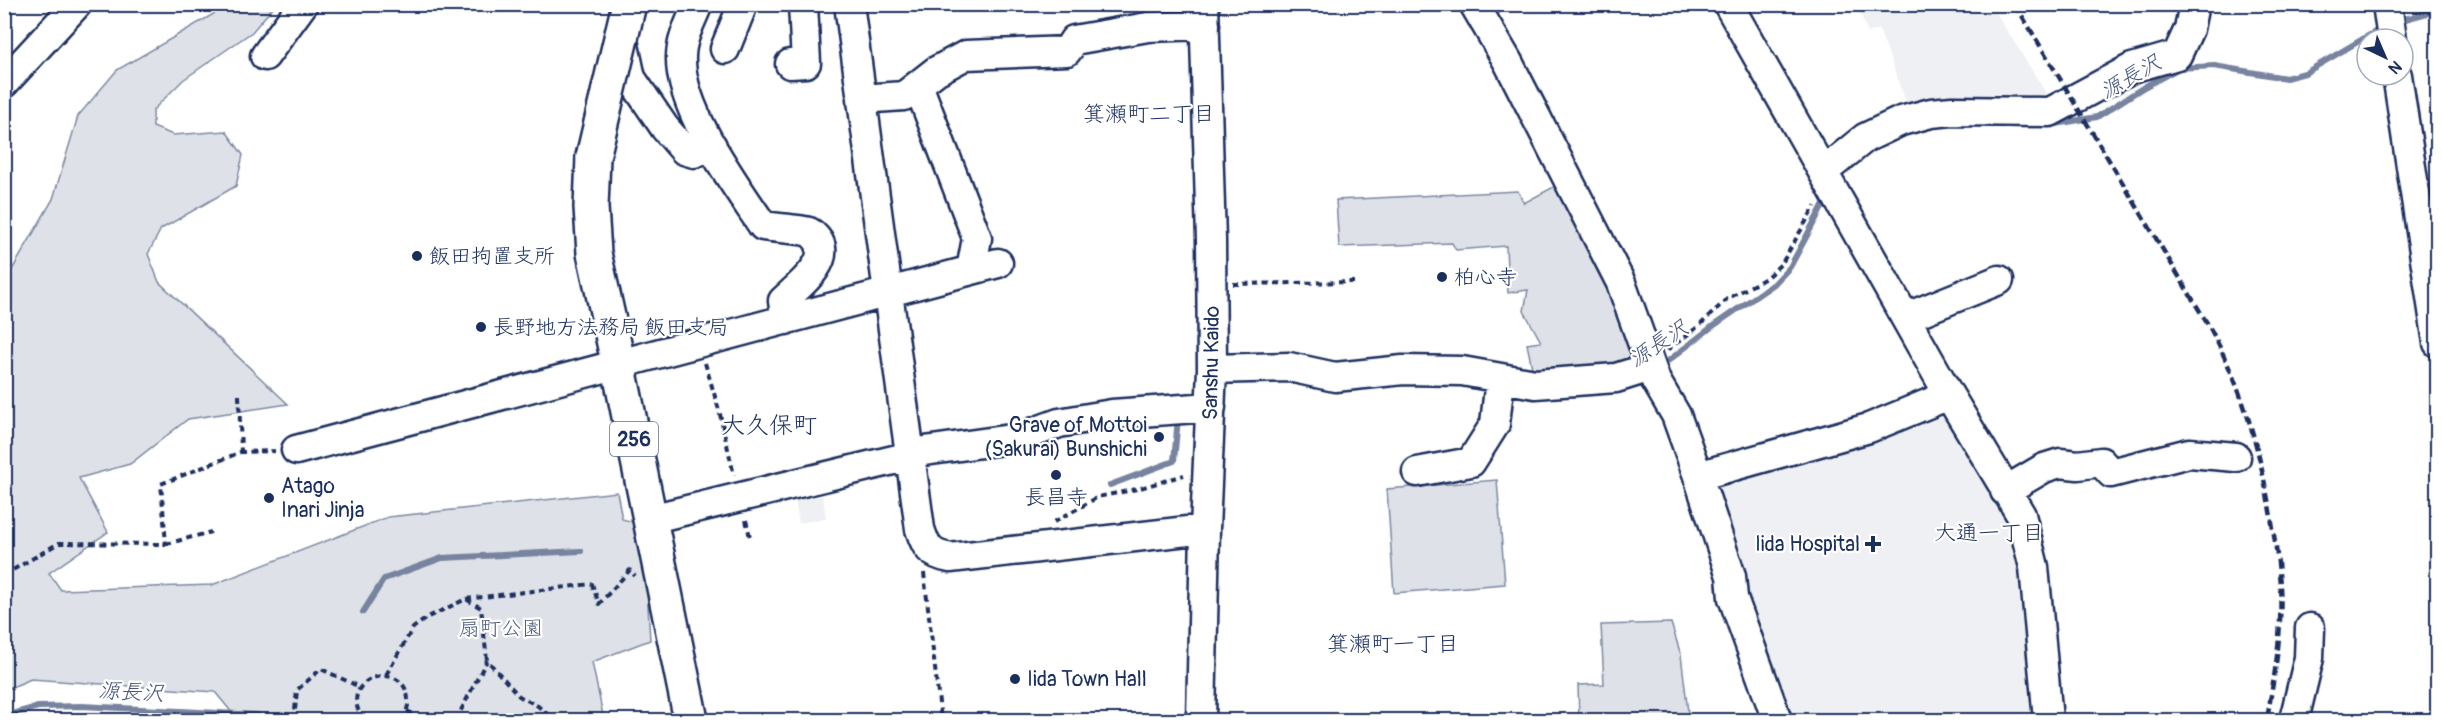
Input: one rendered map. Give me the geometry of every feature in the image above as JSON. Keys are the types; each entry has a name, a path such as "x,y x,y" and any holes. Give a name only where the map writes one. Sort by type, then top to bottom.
{"highway":[{"name":"256","path":"628,4 593,157 591,207 594,253 691,720"}],"street":[{"path":"4,83 77,4"},
{"path":"265,56 303,4"},
{"path":"615,4 631,78 664,128 684,150 694,153 712,146"},
{"path":"698,4 683,41 680,58 688,99 712,146 763,226 809,232 817,239 822,249 820,260 814,270 783,301 786,320"},
{"path":"725,49 743,4"},
{"path":"790,64 806,63 802,4"},
{"path":"849,4 920,529 926,546 938,555 950,558 1205,529"},
{"path":"1474,4 1508,62 1621,284 1652,370 1676,415 1698,476 1731,576 1733,598 1777,720"},
{"path":"1728,4 1907,317 1949,395 2021,515 2034,567 2048,720"},
{"path":"1823,172 1865,138 1901,121 1919,116 1952,111 2002,118 2049,119 2132,68 2177,55 2189,29 2194,4"},
{"path":"861,99 904,96 936,71 966,55 1067,51 1074,40 1204,15"},
{"name":"Sanshu Kaido","path":"1201,720 1205,529 1212,369 1204,15"},
{"path":"296,450 985,266 977,238 918,85"},
{"path":"2400,87 2426,193 2438,343"},
{"path":"1907,317 1999,280"},
{"path":"1212,369 1289,367 1335,377 1403,370 1462,371 1499,386 1616,378 1652,370"},
{"path":"1417,472 1471,462 1495,424 1499,386"},
{"path":"1698,476 1869,428 1949,395"},
{"path":"650,519 742,506 910,454 1018,438 1059,423 1112,414 1211,407"},
{"path":"2005,491 2044,468 2060,463 2078,465 2101,462 2110,473 2189,453 2236,457"},
{"path":"2294,720 2309,658 2310,628"}],"path":[{"path":"1652,370 1726,299 1767,278 1782,263 1817,202"},
{"path":"1211,285 1354,282"},
{"path":"698,343 719,410 750,537"},
{"path":"238,394 241,452"},
{"path":"165,544 160,484 241,452 296,450"},
{"path":"1049,525 1098,497 1137,489 1190,473"},
{"path":"4,575 59,543 165,544 210,532"},
{"path":"926,546 923,565 942,720"},
{"path":"386,675 413,628 428,617 465,599 591,584 598,604 630,570 641,583"},
{"path":"456,720 487,660 481,608 465,599"},
{"path":"487,660 519,696 538,706 554,720"},
{"path":"294,720 297,690 321,669 360,687"},
{"path":"364,720 356,704 360,687 372,677 386,675 400,682 408,696 407,711 400,720"},
{"path":"407,711 426,720"}],"shaded area":[{"path":"1857,5 1991,5 2051,101 1908,107 1879,29 1868,33"},
{"name":"Iida Hospital","path":"1946,411 2010,522 2020,565 2035,720 1790,720 1752,610 1711,478"},
{"path":"823,496 826,518 799,523 795,500"}],"green space":[{"name":"扇町公園","path":"229,5 275,5 252,32 183,80 153,110 153,127 173,135 226,131 243,155 236,186 161,229 148,254 159,282 288,404 188,419 130,464 79,478 108,532 49,573 61,590 212,585 388,517 617,492 622,519 634,522 647,589 650,640 592,662 604,720 238,720 215,692 31,679 5,690 5,282 53,199 78,116 117,70"},
{"path":"1561,183 1640,358 1627,365 1533,373 1527,344 1541,342 1524,311 1528,290 1508,293 1506,246 1456,250 1452,243 1339,247 1336,200 1518,191 1524,203"},
{"path":"1497,480 1505,584 1394,593 1387,489"},
{"path":"1671,623 1681,655 1689,720 1579,720 1578,685 1604,684 1601,625"}],"waterway":[{"name":"源長沢","path":"2398,21 2438,10"},
{"name":"源長沢","path":"2050,125 2097,117 2179,68 2214,66 2286,78 2305,73 2355,44"},
{"name":"源長沢","path":"1659,368 1713,326 1774,284 1790,267 1825,202"},
{"name":"源長沢","path":"1110,485 1174,461 1178,418"},
{"name":"源長沢","path":"363,612 384,579 442,558 581,551"},
{"name":"源長沢","path":"4,716 38,707 82,706 258,715"}],"railway":[{"path":"2015,4 2210,328 2243,402 2263,476 2279,575 2279,633 2267,720"}],"place":[{"name":"飯田拘置支所","path":"417,256"},
{"name":"柏心寺","path":"1442,277"},
{"name":"長野地方法務局 飯田支局","path":"481,327"},
{"name":"Grave of Mottoi (Sakurai) Bunshichi","path":"1159,437"},
{"name":"長昌寺","path":"1056,475"},
{"name":"Atago Inari Jinja","path":"269,498"},
{"name":"Iida Hospital","path":"1873,544"},
{"name":"Iida Town Hall","path":"1015,679"}],"district":[{"name":"箕瀬町二丁目","path":"1149,113"},
{"name":"大久保町","path":"769,425"},
{"name":"大通一丁目","path":"1989,532"},
{"name":"箕瀬町一丁目","path":"1393,643"}]}
